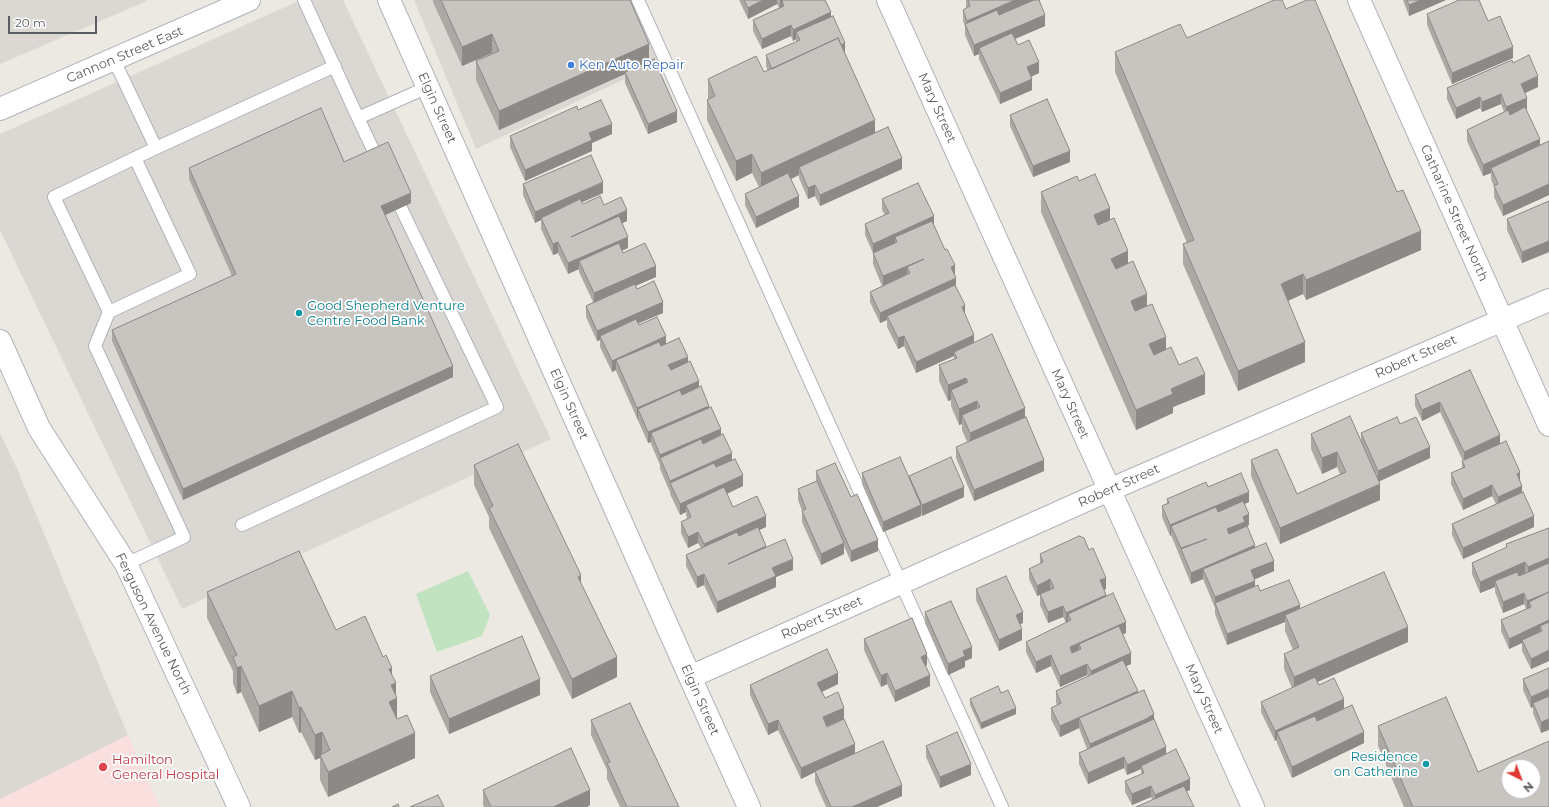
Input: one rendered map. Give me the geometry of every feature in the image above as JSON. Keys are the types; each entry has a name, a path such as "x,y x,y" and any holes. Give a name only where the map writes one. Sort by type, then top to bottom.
{"street":[{"name":"Cannon Street East","path":"0,109 249,0"},
{"name":"Elgin Street","path":"389,0 749,807"},
{"name":"Mary Street","path":"888,0 1253,807"},
{"name":"Catharine Street North","path":"1359,0 1549,426"},
{"name":"Robert Street","path":"690,677 1109,490 1549,300"},
{"name":"Ferguson Avenue North","path":"0,341 39,428 126,564 238,807"}],"lane":[{"path":"304,0 377,158"},
{"path":"638,0 1002,807"},
{"path":"114,60 156,148"},
{"path":"109,312 54,196 334,66"},
{"path":"358,118 428,87"},
{"path":"126,564 184,537 95,346 109,312 190,274 135,158"},
{"path":"242,525 496,407 401,208"}],"shaded area":[{"path":"0,0 147,0 147,1 0,64"},
{"path":"301,0 343,0 551,439 182,609 0,230 0,134"},
{"name":"Ken Auto Repair","path":"414,0 632,0 659,63 476,149"},
{"path":"0,433 18,471 128,735 0,799"},
{"name":"Hamilton General Hospital","path":"128,735 160,807 0,807 0,799"}],"green space":[{"path":"468,571 490,615 482,636 437,652 416,594"}],"building":[{"name":"Ken Auto Repair","path":"441,0 630,0 649,44 499,111 476,61 499,51 492,34 462,47"},
{"path":"744,0 763,0 748,8"},
{"path":"783,0 825,0 831,12 793,30 791,25 762,39 753,20 784,6"},
{"path":"968,0 1015,0 967,21 963,10 970,6"},
{"path":"1034,0 1039,0 1045,15 974,45 965,24 997,10 999,15"},
{"path":"1274,0 1282,0 1286,9 1307,0 1315,0 1397,192 1403,190 1421,231 1306,280 1303,274 1281,284 1305,342 1238,371 1183,244 1194,240 1115,52 1180,24 1187,38"},
{"path":"1407,0 1421,0 1409,5"},
{"path":"1459,0 1479,0 1488,21 1500,16 1513,47 1452,73 1427,14"},
{"path":"833,16 845,43 841,45 838,38 772,69 766,55 800,40 796,32"},
{"path":"1012,33 1018,45 1029,40 1039,62 1027,67 1032,79 1000,93 979,48"},
{"path":"838,38 875,120 761,173 752,154 736,161 707,100 715,96 708,79 756,56 764,72"},
{"path":"1529,55 1538,76 1521,84 1527,98 1506,107 1501,94 1482,102 1480,97 1456,108 1447,88 1512,60 1513,63"},
{"path":"654,59 677,111 648,124 625,72"},
{"path":"1047,99 1070,151 1033,166 1010,115"},
{"path":"601,100 612,124 589,133 592,140 525,170 510,136 577,106 578,110"},
{"path":"1525,107 1540,139 1483,165 1467,130 1508,110 1510,115"},
{"name":"Good Shepherd Venture Centre Food Bank","path":"321,108 344,162 388,142 411,193 381,206 453,366 183,489 112,330 236,274 189,168"},
{"path":"888,127 902,158 820,195 815,185 808,188 799,167"},
{"path":"1549,141 1549,184 1503,205 1494,186 1498,184 1491,168"},
{"path":"591,155 603,182 535,212 523,184"},
{"path":"788,173 799,196 756,217 745,194"},
{"path":"1095,174 1110,208 1094,215 1098,225 1114,218 1128,251 1111,259 1116,269 1133,261 1147,294 1131,301 1135,311 1152,304 1166,337 1149,344 1154,355 1171,347 1179,365 1197,357 1205,374 1171,389 1173,394 1136,410 1041,192 1077,176 1079,181"},
{"path":"918,183 934,216 873,244 865,224 889,213 882,199"},
{"path":"600,196 604,205 621,197 627,210 571,237 619,216 628,237 568,263 558,242 553,244 541,218 580,199 583,204"},
{"path":"1549,201 1549,241 1522,252 1507,219"},
{"path":"932,221 945,250 947,249 955,265 951,267 956,278 880,313 870,292 910,273 907,267 924,259 883,276 873,253 897,242 895,237"},
{"path":"619,243 623,253 645,243 656,266 594,293 579,261"},
{"path":"654,281 663,302 597,331 586,306 635,284 637,289"},
{"path":"955,285 965,305 962,307 974,335 916,362 904,336 898,338 887,316"},
{"path":"657,317 666,336 612,361 600,336 636,319 639,325"},
{"path":"992,334 1025,408 970,433 962,415 980,407 977,401 959,409 951,390 968,382 966,378 948,385 939,365 957,358 954,352"},
{"path":"679,338 688,357 668,365 671,370 690,361 699,381 637,408 616,360 659,342 661,346"},
{"path":"1470,370 1500,435 1464,452 1440,402 1422,410 1415,395"},
{"path":"701,386 709,406 648,432 638,409 680,390 682,395"},
{"path":"711,407 721,429 660,455 651,433"},
{"path":"1350,416 1380,484 1280,528 1251,460 1277,449 1297,494 1346,472 1337,452 1322,458 1311,434"},
{"path":"1026,417 1044,460 974,490 956,447"},
{"path":"1397,417 1400,424 1416,417 1430,447 1378,471 1361,433"},
{"path":"723,434 732,453 670,481 660,458 701,439 703,444"},
{"path":"1506,441 1520,472 1517,474 1522,486 1498,497 1492,485 1463,499 1451,473 1465,467 1462,461"},
{"path":"518,444 581,575 578,577 617,657 572,679 489,508 493,506 474,465"},
{"path":"900,457 921,505 883,522 862,473"},
{"path":"951,457 964,487 922,505 909,476"},
{"path":"735,459 743,475 680,504 670,483 714,463 716,467"},
{"path":"835,463 851,497 857,494 878,540 851,551 816,471"},
{"path":"1241,473 1249,492 1170,525 1162,506 1169,503 1167,499 1206,482 1208,487"},
{"path":"817,481 844,543 821,554 802,511 806,509 798,489"},
{"path":"724,487 733,507 757,496 766,516 704,544 698,532 688,537 681,522 691,517 686,505"},
{"path":"1523,492 1534,516 1463,548 1452,524"},
{"path":"1243,501 1249,514 1243,517 1245,522 1227,529 1229,534 1247,526 1255,545 1191,573 1181,549 1207,539 1181,548 1171,526 1216,507 1218,512"},
{"path":"758,527 766,546 728,564 785,539 793,559 772,568 776,576 717,602 704,574 697,577 686,555 737,532 739,536"},
{"path":"1549,528 1549,558 1528,567 1525,562 1480,582 1472,563 1507,547 1506,544"},
{"path":"1079,536 1084,538 1089,550 1093,548 1106,578 1100,580 1106,595 1066,613 1063,606 1048,612 1040,594 1054,588 1050,579 1037,586 1029,569 1043,562 1040,554"},
{"path":"1266,543 1274,561 1251,570 1255,581 1215,597 1203,569"},
{"path":"299,551 336,630 365,616 383,657 386,655 392,668 389,669 396,683 391,685 397,698 389,702 397,719 407,715 415,733 328,772 320,755 330,750 322,732 315,735 301,707 299,708 292,691 259,706 241,666 237,668 233,657 237,655 207,592"},
{"path":"1549,563 1549,592 1527,601 1524,593 1503,602 1495,581 1517,572 1519,576"},
{"path":"1384,572 1408,627 1294,677 1284,654 1299,647 1285,615"},
{"path":"1006,576 1023,612 1016,615 1022,629 999,640 976,589"},
{"path":"1289,580 1300,605 1227,634 1215,603 1258,585 1260,591"},
{"path":"1549,592 1549,620 1509,639 1501,620 1531,607 1529,602"},
{"path":"1113,593 1126,622 1070,647 1072,653 1081,649 1079,644 1119,626 1131,653 1091,671 1087,664 1060,676 1051,655 1036,662 1026,642 1071,620 1068,614"},
{"path":"951,601 972,647 963,651 965,656 948,664 925,612"},
{"path":"912,618 927,654 921,657 930,675 895,691 887,673 881,676 864,639"},
{"path":"1549,622 1549,650 1531,659 1522,640 1542,631 1540,626"},
{"path":"522,636 540,679 449,719 430,676"},
{"path":"827,649 838,673 817,683 825,698 838,692 844,708 823,717 827,727 844,719 855,744 801,768 778,720 768,724 750,685"},
{"path":"1123,660 1138,691 1060,726 1051,708 1061,703 1056,691"},
{"path":"1549,668 1549,689 1531,697 1523,679"},
{"path":"1315,677 1319,685 1334,678 1344,699 1275,731 1261,702"},
{"path":"998,686 1001,693 1008,690 1016,708 981,723 970,699"},
{"path":"1144,690 1154,714 1090,744 1079,718"},
{"path":"1549,696 1549,719 1541,722 1533,703"},
{"name":"Residence on Catherine","path":"1446,697 1478,772 1501,762 1501,799 1541,799 1541,759 1508,759 1549,741 1549,807 1413,807 1378,726"},
{"path":"630,703 679,807 627,807 607,763 610,762 591,720"},
{"path":"1352,705 1364,732 1292,767 1277,732 1315,716 1317,721"},
{"path":"1154,719 1166,747 1127,765 1124,757 1088,773 1079,753"},
{"path":"957,732 971,764 940,777 926,746"},
{"path":"883,741 902,785 852,807 831,807 815,771"},
{"path":"571,748 590,790 553,807 491,807 483,790"},
{"path":"1176,749 1190,779 1155,795 1151,786 1132,794 1125,781 1144,773 1141,766"},
{"path":"1184,786 1194,807 1136,807"},
{"path":"438,795 444,807 410,807"},
{"path":"398,804 399,807 392,807"}],"place":[{"name":"Ken Auto Repair","path":"571,65"},
{"name":"Good Shepherd Venture Centre Food Bank","path":"299,313"},
{"name":"Residence on Catherine","path":"1426,764"},
{"name":"Hamilton General Hospital","path":"103,767"}]}
